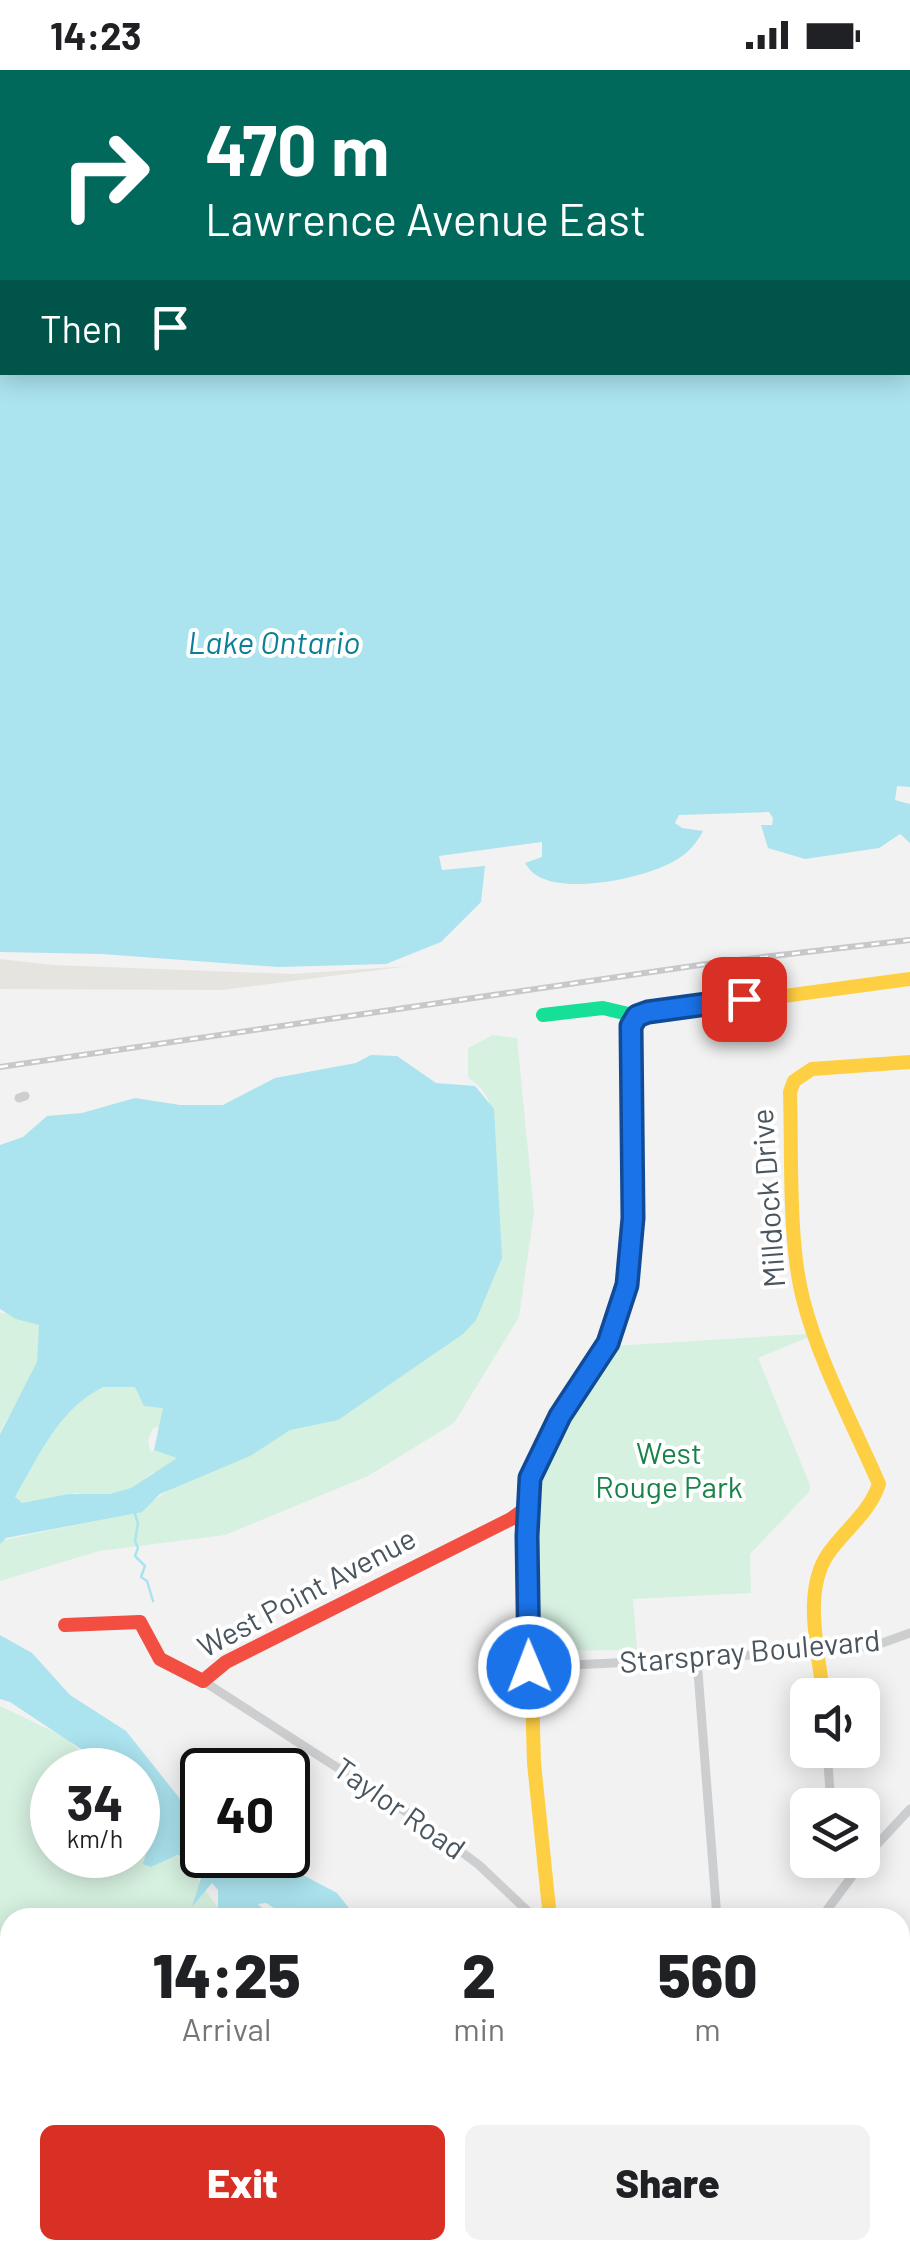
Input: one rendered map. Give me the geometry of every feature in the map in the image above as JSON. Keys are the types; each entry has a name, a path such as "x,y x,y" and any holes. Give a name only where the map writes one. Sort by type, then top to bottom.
{"street":[{"path":"544,1016 608,1007 623,1008 637,1016 910,979"},
{"path":"549,1908 532,1752 530,1478 560,1416 608,1343 627,1285 633,1218 631,1026 637,1016"},
{"name":"Milldock Drive","path":"822,1678 814,1584 825,1558 874,1505 879,1484 802,1297 796,1258 790,1092 794,1081 812,1069 910,1062"},
{"name":"West Point Avenue","path":"65,1625 140,1622 160,1659 203,1681 226,1662 529,1506"},
{"name":"Starspray Boulevard","path":"529,1667 697,1660 874,1646 910,1634"},
{"path":"697,1660 715,1908"},
{"name":"Taylor Road","path":"203,1681 420,1821 479,1865 524,1908"},
{"path":"880,1835 910,1808"},
{"path":"827,1908 847,1878"}],"green space":[{"path":"493,1035 517,1038 534,1212 519,1317 454,1423 368,1476 225,1535 99,1551 0,1581 0,1541 137,1512 176,1485 474,1317 494,1257 497,1195 491,1110 484,1092 468,1078 468,1048"},
{"path":"41,1312 46,1350 0,1431 0,1313"},
{"name":"West Rouge Park","path":"807,1334 809,1337 758,1358 810,1485 809,1492 750,1554 751,1593 633,1599 637,1650 537,1651 532,1509 541,1465 573,1404 613,1346"},
{"path":"151,1340 169,1426 153,1428 148,1440 150,1452 264,1401 185,1462 152,1473 118,1498 104,1500 76,1493 5,1507 59,1407"},
{"path":"0,1706 65,1737 77,1748 30,1748 30,1878 160,1878 160,1854 180,1857 180,1878 197,1878 218,1908 0,1908"}],"sand":[{"path":"0,959 53,965 292,974 409,966 222,990 0,989"}],"water":[{"name":"Lake Ontario","path":"0,375 910,375 910,787 897,786 895,800 910,804 910,843 900,834 879,848 805,859 768,848 761,825 772,825 769,812 679,815 675,823 682,828 703,831 688,851 663,867 606,882 566,884 536,875 525,863 542,857 542,842 439,856 442,870 485,866 481,902 441,942 386,964 278,967 102,954 0,952"},
{"path":"371,1055 397,1056 436,1083 475,1086 494,1109 502,1258 476,1320 463,1334 338,1420 290,1430 250,1456 160,1494 142,1512 6,1538 0,1544 0,1434 37,1362 39,1325 16,1319 0,1309 0,1145 23,1137 47,1116 82,1113 135,1098 180,1105 223,1105 275,1078 356,1063","holes":["103,1387 135,1387 144,1406 163,1408 154,1450 177,1458 131,1488 110,1494 69,1494 22,1503 15,1497 42,1450 74,1408"]},
{"path":"0,1635 32,1653 70,1695 126,1731 140,1748 79,1748 0,1699"},
{"path":"160,1774 180,1799 180,1856 160,1863"},
{"path":"201,1878 309,1878 337,1893 349,1908 274,1908 266,1903 258,1904 262,1908 218,1908 218,1890 212,1883 192,1907"}],"waterway":[{"path":"135,1514 135,1556 145,1566 141,1577 147,1581 153,1601"}],"railway":[{"path":"0,1067 720,962 910,940"}],"traffic: fast":[{"path":"543,1015 603,1008 637,1016"},
{"path":"593,1367 613,1331 634,1247 637,1156 631,1026 637,1016"}],"traffic: slow":[{"path":"637,1016 910,979"},
{"path":"821,1678 814,1623 820,1569 863,1513 879,1484 827,1369 803,1299 793,1224 790,1092 794,1081 812,1069 910,1062"},
{"path":"549,1908 534,1763 527,1509 536,1457 593,1367"}],"traffic: jam":[{"path":"65,1625 140,1622 160,1659 203,1681 226,1662 511,1519 529,1506"}],"route":[{"path":"529,1667 530,1478 560,1416 608,1343 627,1285 633,1218 631,1026 637,1016 648,1012 744,999"}]}
